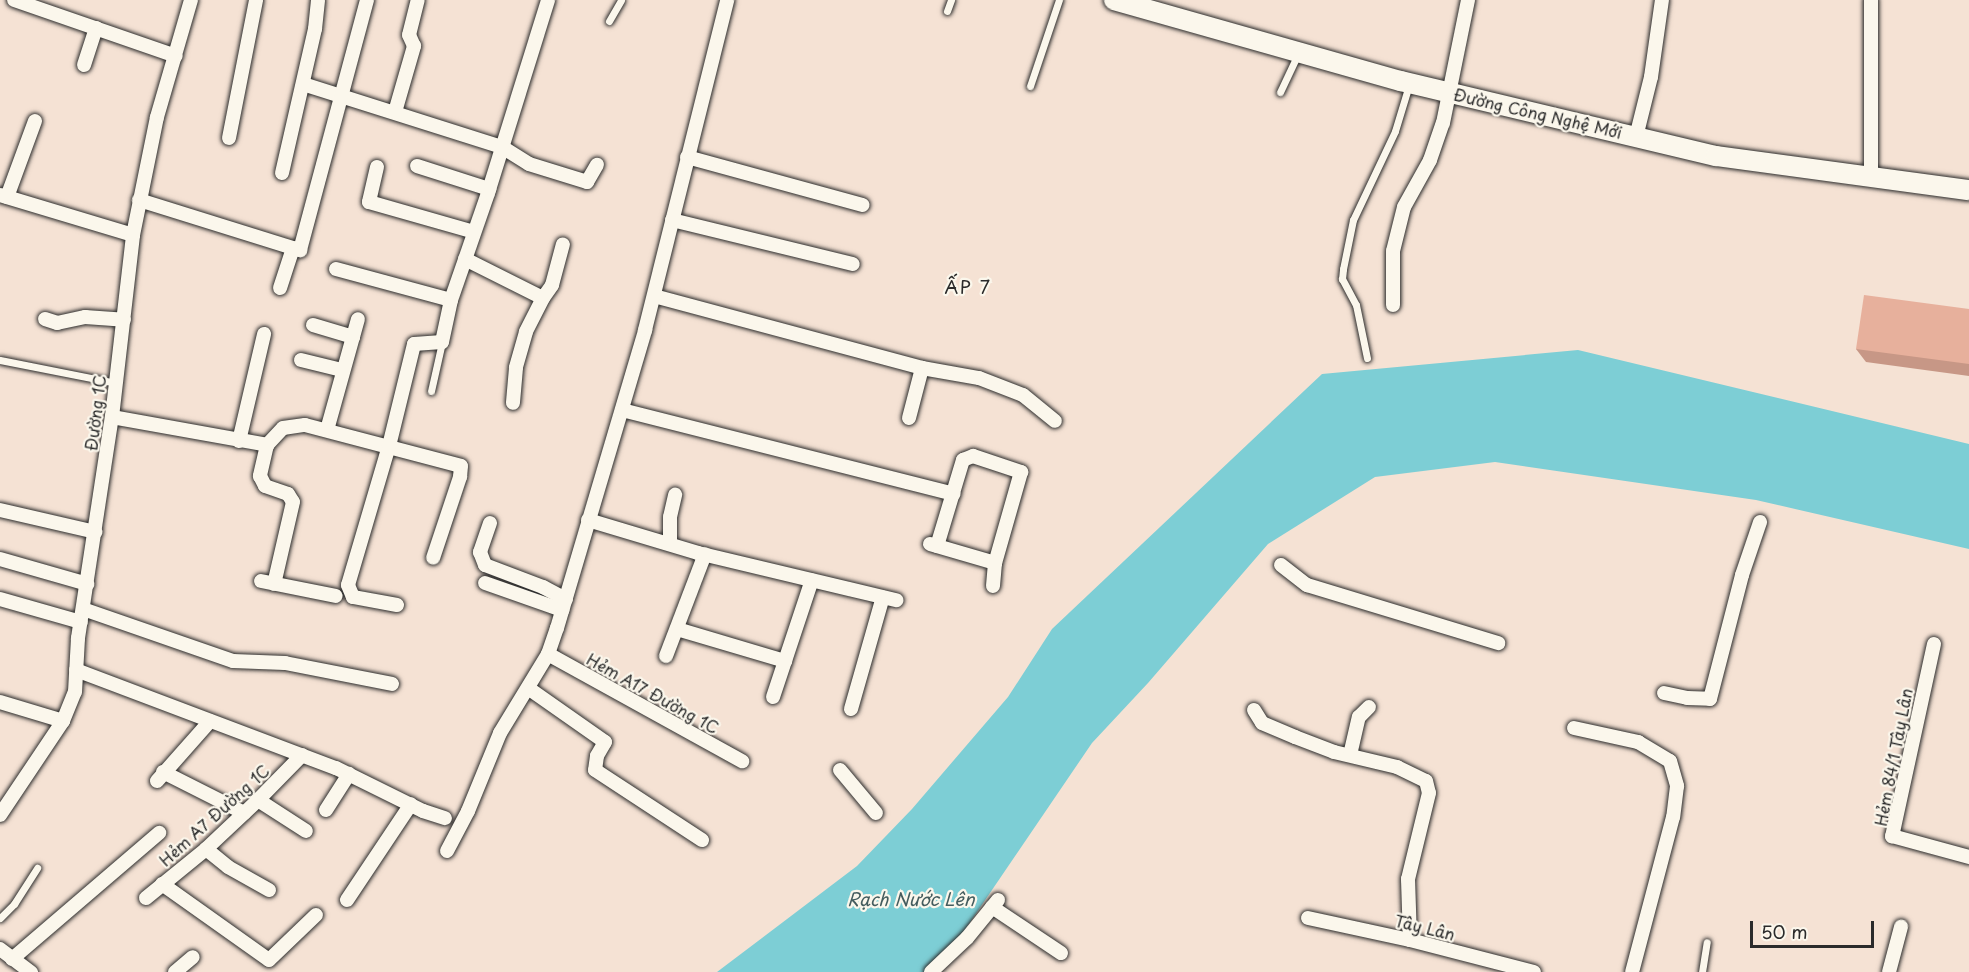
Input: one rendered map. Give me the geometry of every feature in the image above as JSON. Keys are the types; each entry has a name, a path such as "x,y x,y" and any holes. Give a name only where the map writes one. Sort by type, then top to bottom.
{"street":[{"path":"17,0 176,56"},
{"name":"Đường 1C","path":"0,815 4,800 63,721 75,692 82,616 112,417 133,235 157,117 191,0"},
{"path":"229,138 256,0"},
{"path":"282,173 303,84 318,0"},
{"path":"139,200 300,250 303,246 367,0"},
{"path":"395,112 414,46 409,35 418,0"},
{"path":"398,605 352,597 349,591 414,344 442,342 451,300 489,189 548,0"},
{"path":"447,851 473,801 500,733 548,654 654,296 727,0"},
{"name":"Đường Công Nghệ Mới","path":"1114,0 1409,83 1716,156 1969,190"},
{"path":"1393,305 1393,251 1404,207 1430,160 1443,123 1447,92 1468,0"},
{"path":"1636,137 1651,77 1662,0"},
{"path":"1871,0 1871,177"},
{"path":"84,65 96,28"},
{"path":"303,84 502,147 529,164 587,182 597,165"},
{"path":"35,120 3,196 133,235"},
{"path":"687,157 863,205"},
{"path":"417,166 489,189"},
{"path":"377,167 369,202 474,232"},
{"path":"672,220 853,264"},
{"path":"513,403 516,368 526,332 552,285 564,244"},
{"path":"280,288 293,248"},
{"path":"465,259 543,298"},
{"path":"336,268 451,300"},
{"path":"654,296 922,368 979,378 1023,395 1055,421"},
{"path":"45,319 57,323 85,317 124,320"},
{"path":"327,430 358,319"},
{"path":"313,325 352,337"},
{"path":"239,441 264,334"},
{"path":"301,360 342,370"},
{"path":"909,418 922,368"},
{"path":"622,410 954,494"},
{"path":"112,417 267,445"},
{"path":"336,596 268,582 292,502 288,494 265,486 260,476 267,445 283,428 305,425 461,466 460,477 433,558"},
{"path":"993,586 996,563 1021,472 973,456 963,460 954,494 932,544 996,563"},
{"path":"670,544 669,518 675,495"},
{"path":"0,510 95,532"},
{"path":"588,520 705,554 890,599 851,708"},
{"path":"1664,693 1687,698 1710,699 1742,575 1760,522"},
{"path":"490,523 480,552 485,565 543,587 564,605"},
{"path":"666,656 705,554"},
{"path":"0,559 87,584"},
{"path":"1281,566 1307,585 1498,643"},
{"path":"772,697 812,580"},
{"path":"485,583 564,605"},
{"path":"0,599 82,616 233,661 285,663 392,684"},
{"path":"677,628 784,661"},
{"name":"Hẻm 84/1 Tây Lân","path":"1934,644 1892,836 1969,857"},
{"name":"Hẻm A17 Đường 1C","path":"548,654 742,761"},
{"path":"76,670 302,754 445,818"},
{"path":"528,688 605,742 597,756 595,770 702,840"},
{"path":"0,702 63,721"},
{"path":"1350,755 1359,717 1369,707"},
{"path":"1254,710 1262,723 1305,741 1397,767 1426,781 1429,793 1408,879 1410,940"},
{"path":"210,721 160,777 244,813"},
{"path":"1574,728 1638,742 1670,761 1677,786 1672,817 1632,972"},
{"name":"Hẻm A7 Đường 1C","path":"146,898 206,849 302,754"},
{"path":"840,770 876,813"},
{"path":"326,810 349,774"},
{"path":"258,800 306,831"},
{"path":"346,900 411,804"},
{"path":"12,959 159,833"},
{"path":"206,849 228,867 269,890"},
{"path":"162,884 268,960 316,915"},
{"path":"930,972 967,938 995,904 1061,953"},
{"name":"Tây Lân","path":"1308,918 1410,940 1534,972"},
{"path":"1889,972 1901,927"},
{"path":"0,949 29,972"},
{"path":"175,972 192,957"}],"lane":[{"path":"609,21 621,0"},
{"path":"947,11 951,0"},
{"path":"1030,86 1059,0"},
{"path":"1280,92 1299,52"},
{"path":"1367,358 1356,305 1342,279 1343,268 1353,220 1395,131 1409,83"},
{"path":"431,391 442,342"},
{"path":"0,360 116,383"},
{"path":"0,918 14,904 38,868"},
{"path":"1702,972 1707,942"}],"water":[{"name":"Rạch Nước Lên","path":"1578,350 1969,444 1969,549 1756,500 1495,462 1375,477 1268,544 1148,683 1092,743 958,940 924,972 717,972 857,866 912,809 1008,697 1052,629 1322,374"}],"building":[{"path":"1864,295 1969,309 1969,364 1856,349"}],"district":[{"name":"ẤP 7","path":"968,287"}]}
